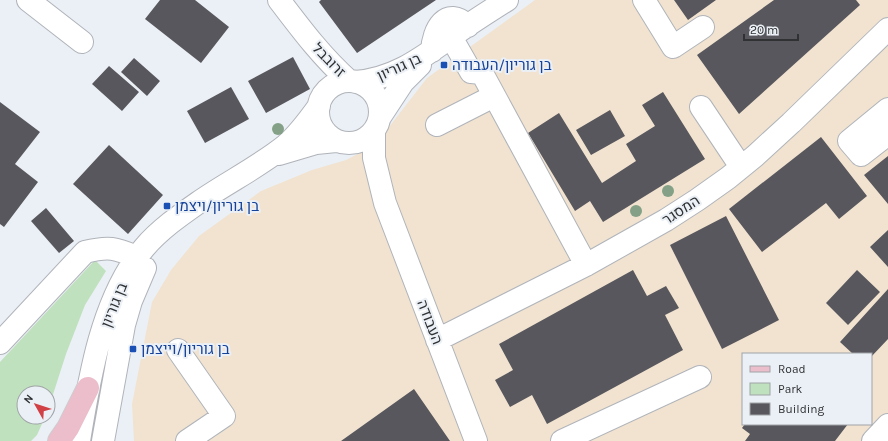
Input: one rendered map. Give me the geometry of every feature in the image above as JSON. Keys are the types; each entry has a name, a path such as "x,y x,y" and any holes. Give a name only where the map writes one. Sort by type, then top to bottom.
{"main road":[{"path":"59,441 68,428 88,388"}],"street":[{"path":"28,0 82,42"},
{"name":"זרובבל","path":"279,0 308,39 334,68 352,82"},
{"name":"בן גוריון","path":"352,82 382,77 401,69 448,40 507,0"},
{"path":"644,0 673,47 703,27"},
{"name":"המסגר","path":"437,340 586,265 666,220 728,178 791,123 888,29"},
{"name":"זרובבל","path":"308,39 316,57 321,101"},
{"path":"448,40 470,72 482,73 586,265"},
{"name":"בן גוריון","path":"377,124 403,82 448,40"},
{"path":"342,82 352,82 367,86 379,104 377,124 369,137 354,144 340,142 327,135 321,126 318,116 321,101 332,86 342,82"},
{"path":"436,125 494,96"},
{"name":"בן גוריון","path":"79,441 88,388 111,304 137,257 156,235 173,221 202,200 269,158 286,144 298,132 321,101"},
{"path":"701,107 741,167"},
{"path":"888,109 849,141 860,155 888,134"},
{"name":"העבודה","path":"377,124 374,158 385,203"},
{"name":"בן גוריון","path":"269,158 296,148 316,143 340,142"},
{"name":"העבודה","path":"340,142 354,152 369,172 385,203 476,441"},
{"name":"בן גוריון","path":"103,441 124,325 134,294 148,261 159,243 173,227 202,200"},
{"path":"0,343 85,252 100,248 116,249 137,257"},
{"path":"178,350 224,416 186,441"},
{"path":"562,441 700,376"},
{"path":"873,441 888,425"}],"shaded area":[{"path":"535,0 888,0 888,441 134,441 132,404 152,302 171,270 199,236 261,191 312,170 346,160 375,145 427,78"}],"green space":[{"path":"95,260 106,271 85,305 56,385 16,385 16,425 41,425 37,435 31,441 0,441 0,362"}],"building":[{"path":"160,0 195,0 229,27 201,63 145,19"},
{"path":"321,0 436,0 357,53 319,2"},
{"path":"674,0 716,0 688,20"},
{"path":"774,0 856,0 860,5 739,114 697,55"},
{"path":"293,57 310,89 266,113 248,81"},
{"path":"134,58 160,81 147,96 121,72"},
{"path":"109,66 139,92 122,111 92,84"},
{"path":"231,87 249,119 205,143 187,111"},
{"path":"663,92 705,159 603,222 590,201 575,211 528,133 559,113 602,183 636,161 626,144 655,126 642,105"},
{"path":"0,102 40,132 15,164 38,182 4,227 0,224"},
{"path":"610,110 625,136 591,155 576,130"},
{"path":"821,137 867,196 839,219 826,203 762,252 729,209"},
{"path":"109,145 163,195 128,234 73,184"},
{"path":"888,156 888,204 864,175"},
{"path":"46,208 74,241 59,253 31,221"},
{"path":"726,216 779,320 722,349 670,245"},
{"path":"888,230 888,267 870,247"},
{"path":"633,270 647,296 666,286 679,308 665,315 683,350 547,424 532,395 510,407 495,380 513,370 499,344"},
{"path":"857,270 880,292 848,325 826,303"},
{"path":"888,289 888,339 872,356 872,353 852,353 840,342"},
{"path":"414,389 450,441 341,441"},
{"path":"744,425 847,425 835,441 745,441 750,434 742,428"}],"place":[{"name":"בן גוריון/העבודה","path":"444,65"},
{"name":"בן גוריון/ויצמן","path":"167,206"},
{"name":"בן גוריון/וייצמן","path":"133,349"}]}
